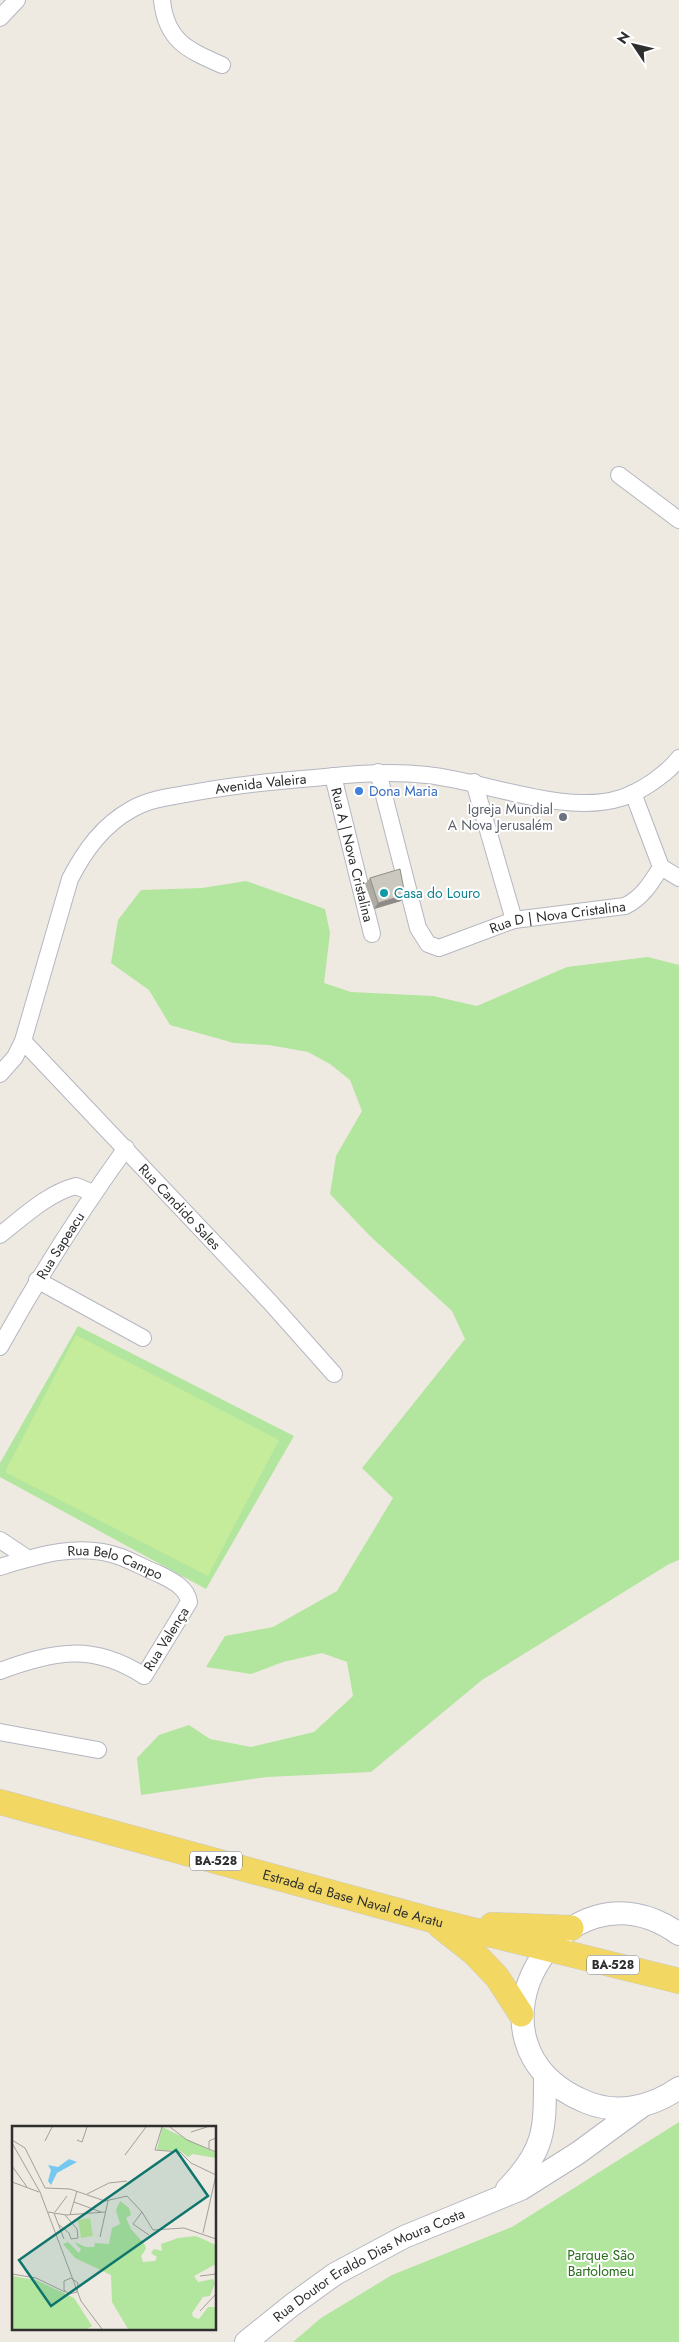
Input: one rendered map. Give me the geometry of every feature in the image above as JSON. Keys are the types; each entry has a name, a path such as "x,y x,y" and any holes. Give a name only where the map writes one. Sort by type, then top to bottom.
{"main road":[{"name":"Estrada da Base Naval de Aratu","path":"0,1802 432,1920 547,1950 679,1981"},
{"path":"679,1934 656,1921 623,1914 607,1914 590,1918 571,1928 547,1950 531,1974 525,1991 521,2014 526,2042 545,2077 558,2088 590,2104 606,2108 642,2106 669,2095 679,2088"},
{"path":"432,1920 571,1928"},
{"path":"432,1920 497,1976 521,2014"},
{"path":"498,2198 526,2170 536,2153 546,2108 545,2077"},
{"name":"Rua Doutor Eraldo Dias Moura Costa","path":"246,2342 328,2279 378,2249 521,2189 602,2137 642,2106"}],"street":[{"path":"0,18 17,0"},
{"path":"162,0 163,10 177,41 187,49 222,65"},
{"path":"619,475 679,520"},
{"name":"Avenida Valeira","path":"0,1074 15,1057 23,1041 70,879 85,851 116,819 134,808 177,796 238,784 378,772 429,775 474,782 551,800 584,803 621,799 663,775 673,767 679,758"},
{"name":"Rua D | Nova Cristalina","path":"378,772 418,928 428,944 439,948 514,920 625,906 635,901 644,892 661,867"},
{"name":"Rua A | Nova Cristalina","path":"333,776 372,934"},
{"path":"474,782 514,920"},
{"path":"633,793 661,867 679,878"},
{"name":"Rua Candido Sales","path":"23,1041 270,1302 334,1374"},
{"name":"Rua Sapeacu","path":"0,1347 37,1280 93,1194 126,1148"},
{"path":"0,1234 67,1188 76,1186 93,1194"},
{"path":"37,1280 142,1338"},
{"path":"0,1540 27,1558"},
{"name":"Rua Belo Campo","path":"0,1567 27,1558 70,1550 103,1552 120,1557 170,1580 186,1592 190,1602"},
{"name":"Rua Valença","path":"0,1671 30,1660 73,1652 93,1654 120,1663 144,1676 190,1602"},
{"path":"0,1732 98,1750"}],"green space":[{"path":"246,881 325,909 330,933 324,983 351,992 433,996 477,1006 567,967 648,957 679,965 679,1560 669,1564 482,1680 371,1772 267,1777 141,1795 137,1758 159,1735 189,1725 210,1739 251,1747 314,1732 353,1696 347,1662 322,1653 283,1662 251,1674 206,1667 225,1636 273,1627 337,1591 393,1498 362,1468 465,1339 452,1311 370,1236 330,1194 336,1156 362,1111 350,1080 330,1064 308,1052 269,1045 234,1043 170,1025 149,990 111,963 118,920 141,890 202,888"},
{"path":"78,1326 294,1436 206,1589 0,1477 0,1463"},
{"path":"76,1335 279,1440 208,1576 5,1472"},
{"name":"Parque São Bartolomeu","path":"679,2122 679,2342 293,2342 321,2318 392,2275 512,2227"}],"building":[{"name":"Casa do Louro","path":"400,869 405,895 378,903 370,878"}],"place":[{"name":"Dona Maria","path":"359,791"},
{"name":"Igreja Mundial A Nova Jerusalém","path":"563,817"},
{"name":"Casa do Louro","path":"384,893"}]}
